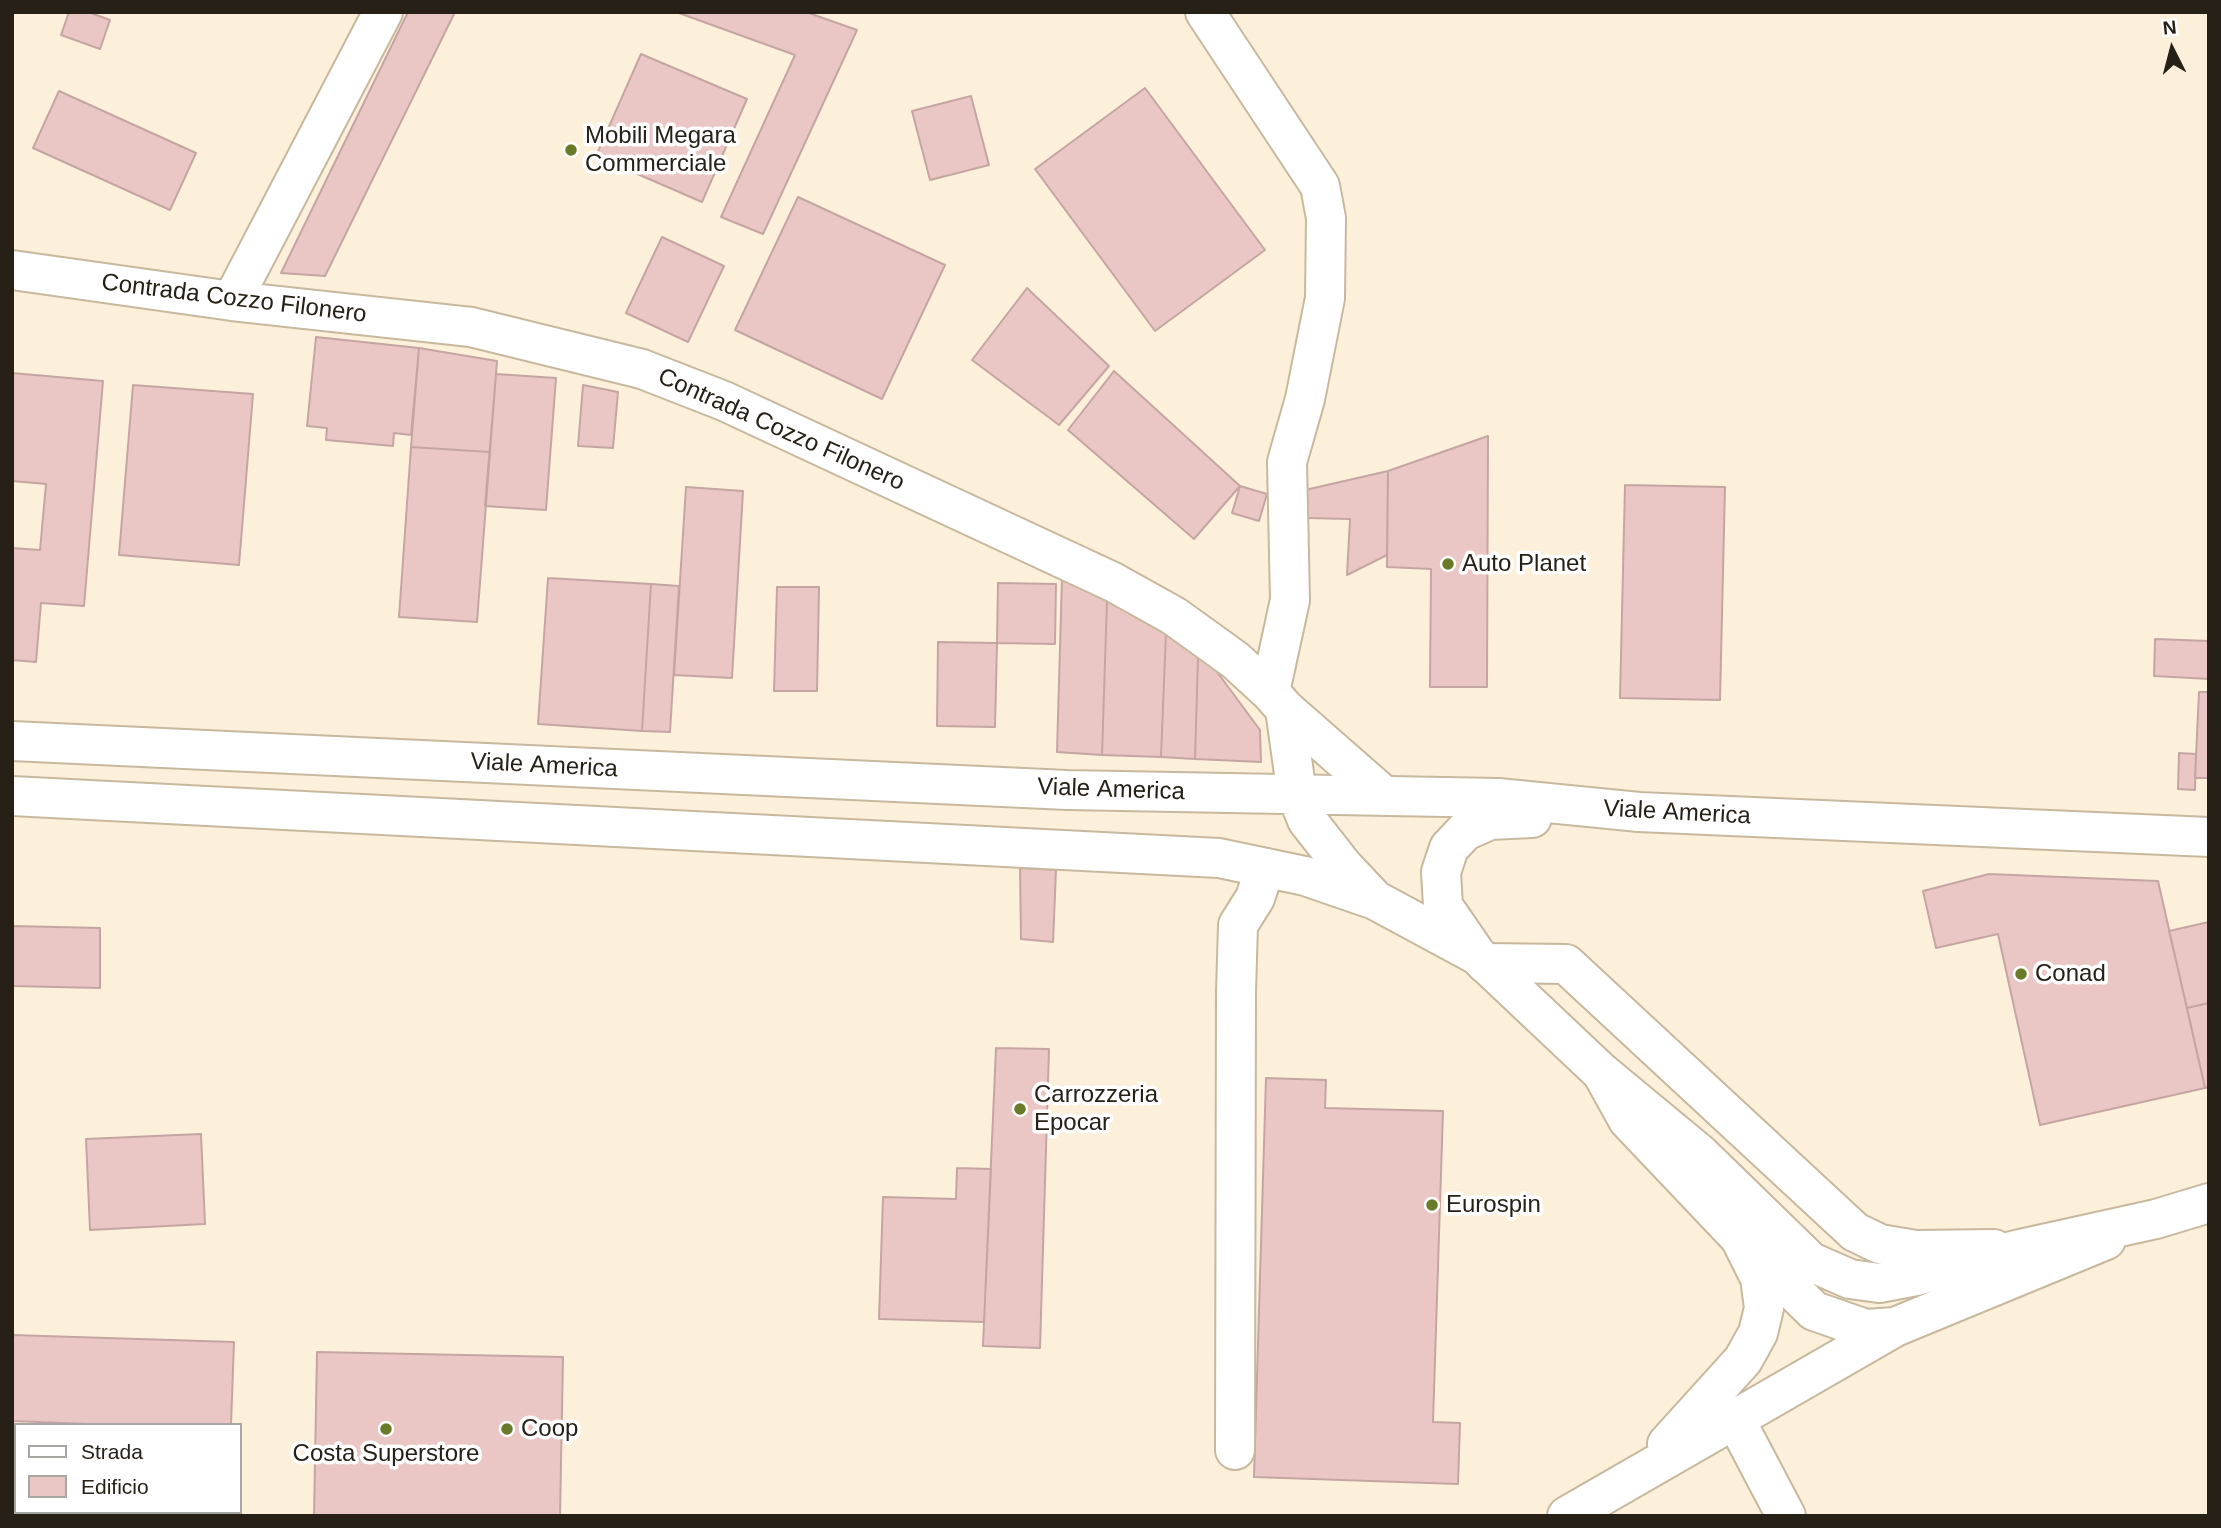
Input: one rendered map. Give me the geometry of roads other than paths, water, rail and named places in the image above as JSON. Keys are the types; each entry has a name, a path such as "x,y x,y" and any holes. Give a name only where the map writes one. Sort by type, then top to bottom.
{"main road":[{"path":"232,301 383,12"},
{"path":"1205,12 1320,186 1326,218 1325,298 1305,399 1287,462 1290,600 1277,701 1297,795 1307,820 1343,866 1375,900"},
{"name":"Contrada Cozzo Filonero","path":"12,270 232,301 471,327 642,369 724,401 1113,582 1174,616 1235,660 1382,794"},
{"name":"Viale America","path":"12,741 1067,790 1498,798 1639,812 2209,837"},
{"path":"12,796 1219,858 1305,876 1375,900 1481,959 1566,964 1856,1232 1880,1244 1916,1250 2020,1249"},
{"path":"1639,812 1490,820 1465,831 1449,848 1441,872 1443,906 1481,959 1602,1073 1701,1155 1811,1262 1850,1279 1879,1283 2156,1219 2209,1203"},
{"path":"1235,1450 1238,925 1255,898 1265,868"},
{"path":"1602,1073 1628,1120 1814,1311 1866,1329 1895,1327"},
{"path":"1567,1516 1895,1327 2156,1219"},
{"path":"1640,1474 1717,1391 1743,1360 1758,1334 1764,1308 1760,1279 1740,1238"},
{"path":"1735,1419 1786,1516"}],"place":[{"name":"Mobili Megara Commerciale","path":"571,150"},
{"name":"Auto Planet","path":"1448,564"},
{"name":"Conad","path":"2021,974"},
{"name":"Carrozzeria Epocar","path":"1020,1109"},
{"name":"Eurospin","path":"1432,1205"},
{"name":"Costa Superstore","path":"386,1429"},
{"name":"Coop","path":"507,1429"}]}
